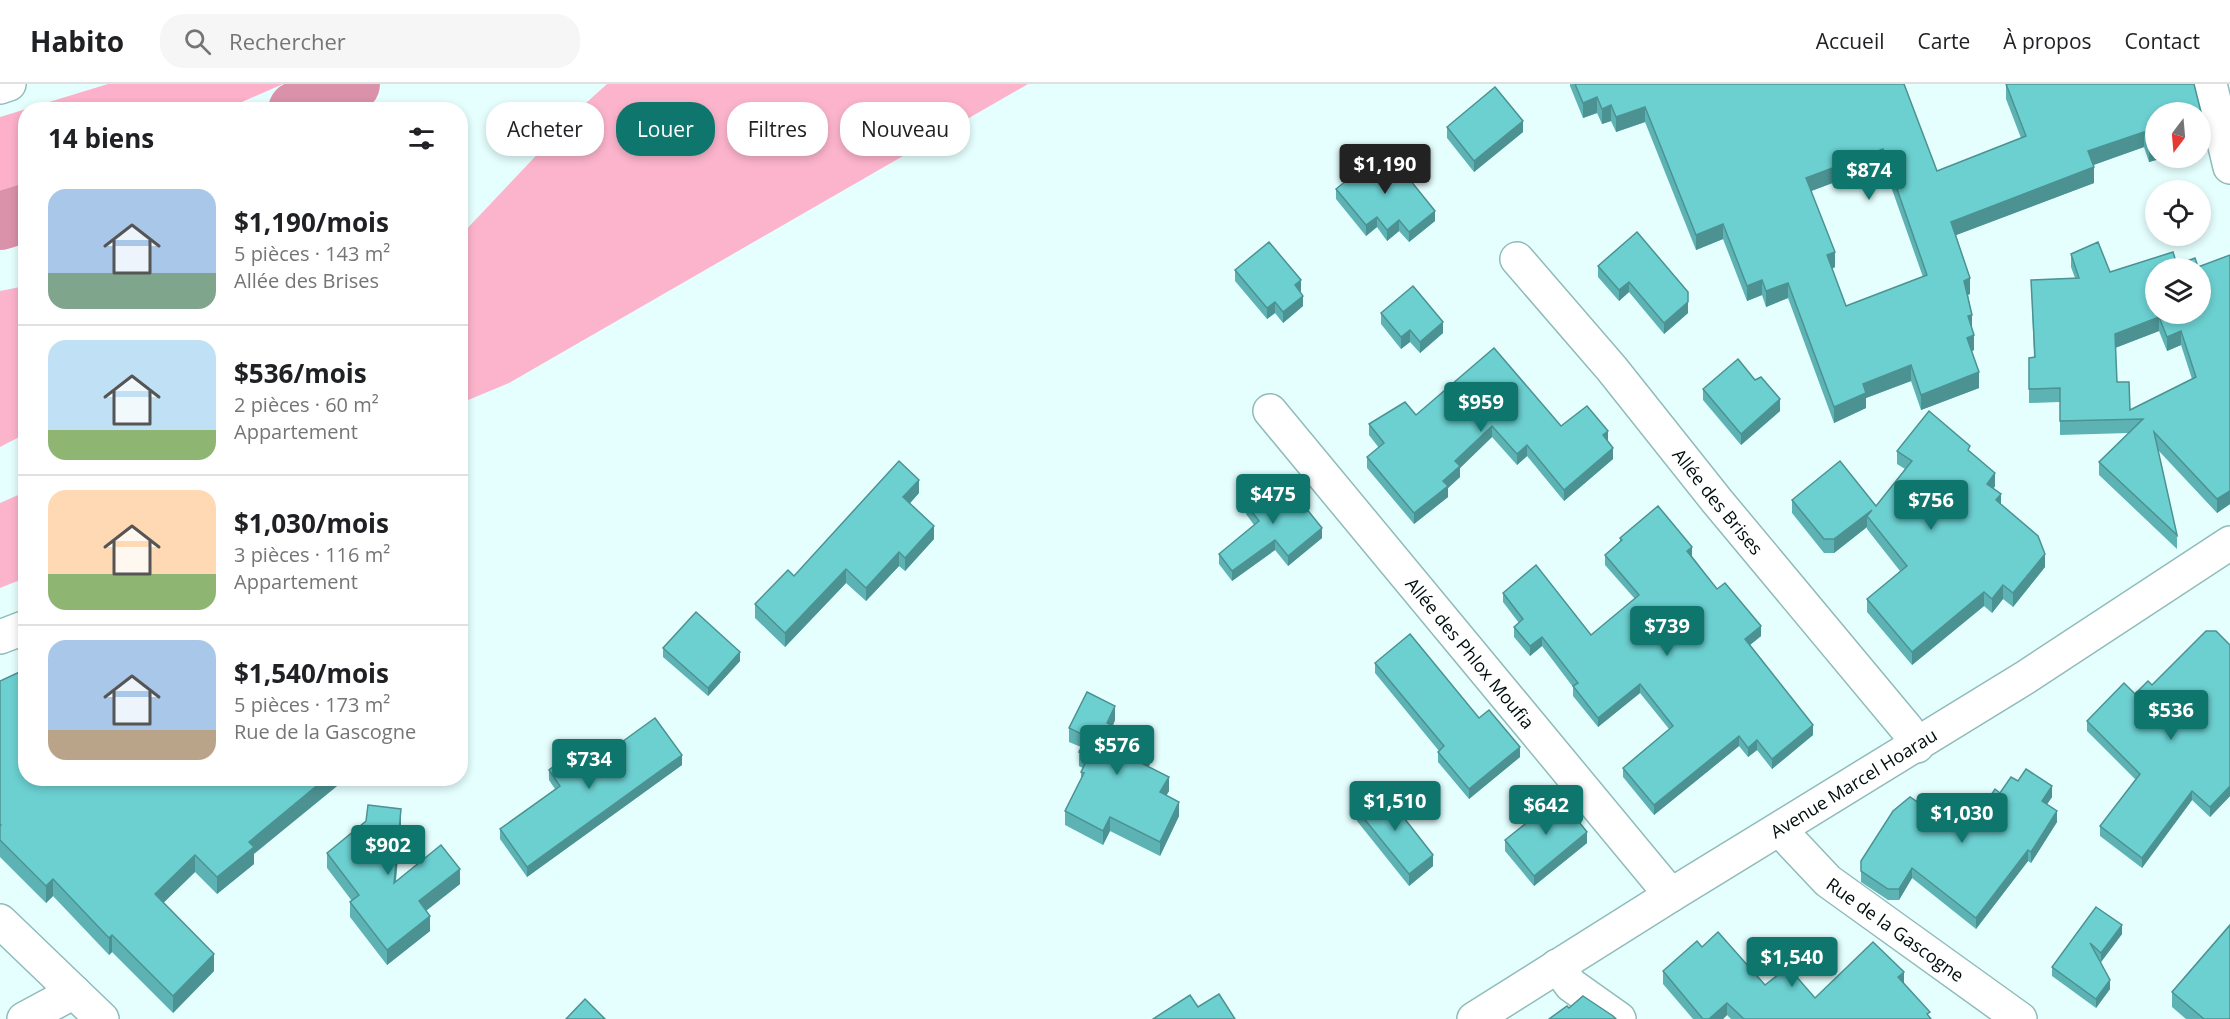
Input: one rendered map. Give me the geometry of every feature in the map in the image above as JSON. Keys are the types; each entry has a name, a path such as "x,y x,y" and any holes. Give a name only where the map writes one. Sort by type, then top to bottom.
{"street":[{"path":"0,87 9,84"},
{"path":"2210,84 2230,167"},
{"name":"Allée des Brises","path":"1517,259 1612,369 1717,501 1906,729 1917,746"},
{"name":"Allée des Phlox Moufia","path":"1270,411 1671,895"},
{"name":"Avenue Marcel Hoarau","path":"1474,1019 1671,895 2026,678 2230,543"},
{"path":"0,637 18,630"},
{"name":"Rue de la Gascogne","path":"1780,830 1828,881 2020,1019"},
{"path":"0,921 102,1019"},
{"path":"1557,966 1572,985 1619,1019"},
{"path":"24,1019 74,992"}],"shaded area":[{"path":"108,84 283,84 242,102 49,102"},
{"path":"607,84 1028,84 970,117 970,102 840,102 840,156 903,156 509,383 468,400 468,228 536,156 604,156 604,102 587,102"},
{"path":"18,112 18,189 0,195 0,117"},
{"path":"18,287 18,438 0,447 0,291"},
{"path":"18,495 18,581 0,588 0,503"}],"building":[{"path":"1575,84 1904,84 1937,171 2026,136 2006,84 2194,84 2198,102 2145,102 2145,135 2144,132 2088,151 2094,167 1951,222 1970,278 1964,281 1972,315 1968,316 1974,335 1967,338 1979,372 1921,395 1911,365 1863,384 1866,393 1834,407 1788,283 1766,291 1762,280 1747,286 1723,224 1696,235 1645,107 1616,117 1611,105 1602,109 1597,97 1583,103","holes":["1883,149 1927,275 1846,306 1827,255 1835,252 1806,178"]},
{"path":"1495,87 1523,121 1474,161 1447,127"},
{"path":"1385,149 1435,211 1409,232 1399,220 1387,230 1377,217 1366,225 1336,189"},
{"path":"1637,232 1688,292 1688,302 1664,323 1629,282 1619,290 1598,266"},
{"path":"1269,242 1301,280 1295,285 1303,296 1283,312 1275,302 1267,308 1235,270"},
{"path":"2098,242 2110,272 2145,261 2145,322 2115,334 2117,382 2129,382 2130,410 2196,377 2181,331 2167,337 2162,324 2211,324 2211,262 2230,255 2230,491 2217,499 2154,432 2177,535 2099,462 2143,419 2060,421 2060,388 2029,389 2029,358 2035,357 2031,280 2079,278 2071,254"},
{"path":"2173,252 2175,258 2154,258"},
{"path":"1413,286 1443,322 1420,342 1410,330 1401,337 1381,313"},
{"path":"1494,348 1561,426 1587,406 1608,431 1603,435 1613,448 1564,490 1527,445 1517,454 1492,426 1455,461 1460,466 1443,481 1448,486 1414,513 1367,457 1384,443 1369,424 1405,402 1416,415"},
{"path":"1738,359 1755,380 1761,377 1780,399 1741,434 1703,389"},
{"path":"1929,411 1970,446 1968,450 1995,473 1987,484 2001,494 1996,500 2038,536 2045,554 2013,593 2003,585 1992,599 1984,592 1912,652 1867,599 1907,566 1867,516 1872,510 1834,539 1824,539 1792,500 1840,461 1876,506 1912,461 1897,451"},
{"path":"899,461 919,480 903,497 934,526 905,558 899,552 866,588 846,569 785,633 755,604 788,570 794,576"},
{"path":"1280,476 1322,528 1288,556 1275,540 1232,571 1219,554 1259,521 1246,504"},
{"path":"1658,506 1692,547 1687,551 1717,589 1725,583 1761,626 1745,639 1813,725 1772,759 1757,740 1748,748 1739,736 1654,805 1623,768 1673,726 1640,684 1598,718 1573,686 1578,683 1542,637 1530,646 1514,627 1523,619 1503,593 1536,565 1591,635 1639,595 1605,555 1622,540 1620,538"},
{"path":"696,612 740,652 708,688 663,648"},
{"path":"2206,631 2216,631 2230,645 2230,786 2210,807 2192,791 2142,858 2100,826 2140,774 2087,721 2124,683 2135,694 2148,681 2152,685"},
{"path":"1410,634 1479,718 1489,710 1520,747 1469,789 1438,752 1444,746 1375,663"},
{"path":"18,673 18,786 316,786 249,842 254,847 217,877 195,855 155,894 214,954 173,996 112,935 109,938 53,879 46,886 0,840 0,681"},
{"path":"1087,692 1115,706 1107,723 1152,746 1143,764 1169,777 1160,792 1179,802 1160,842 1110,817 1103,831 1065,811 1084,773 1081,772 1089,756 1079,752 1086,736 1069,728"},
{"path":"655,718 682,755 527,867 500,829 560,786 549,770 585,743 597,760"},
{"path":"2026,769 2052,786 2042,801 2057,811 2031,852 2028,850 1976,918 1912,868 1899,889 1888,889 1861,871 1861,861 1893,811 1910,797 1965,834 1995,789 2000,793 2011,777 2018,781"},
{"path":"1382,790 1433,855 1409,874 1357,810"},
{"path":"1559,797 1587,832 1534,876 1505,840"},
{"path":"368,805 401,809 394,883 441,845 460,869 419,901 430,916 387,950 350,902 359,895 327,853 366,821"},
{"path":"2096,907 2122,925 2101,953 2090,943 2110,980 2096,999 2052,967"},
{"path":"2230,925 2230,1019 2204,1019 2172,992"},
{"path":"1718,932 1765,985 1788,967 1815,998 1873,942 1904,972 1898,977 1930,1012 1927,1014 1931,1019 1744,1019 1727,1003 1709,1019 1703,1019 1663,971 1697,941 1702,947"},
{"path":"1219,994 1235,1019 1153,1019 1190,995 1198,1007"},
{"path":"1583,996 1616,1019 1549,1019 1567,1006 1569,1008"},
{"path":"585,999 605,1019 566,1019"}],"waterway":[{"path":"314,102 351,84"},
{"path":"0,221 18,215"}]}
